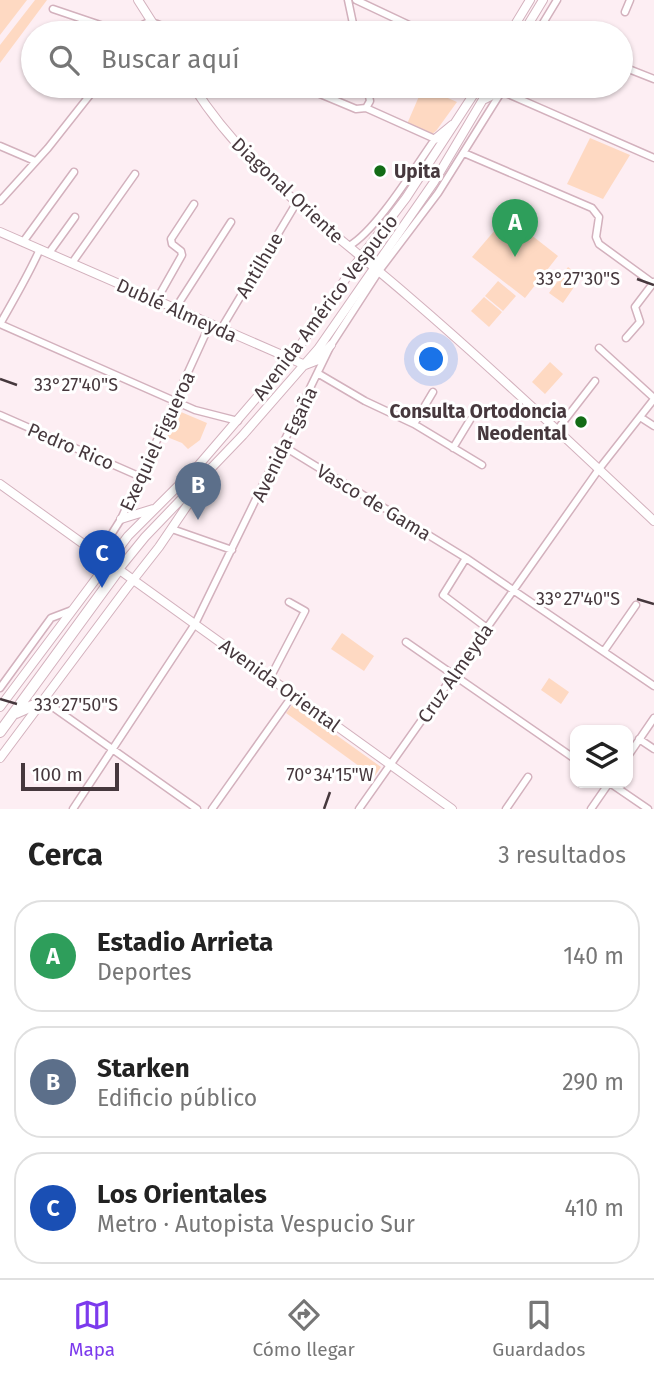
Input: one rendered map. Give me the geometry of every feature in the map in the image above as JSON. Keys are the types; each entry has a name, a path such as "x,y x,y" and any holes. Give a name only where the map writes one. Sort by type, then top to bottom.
{"highway":[{"path":"0,732 120,569"},
{"path":"13,715 41,702"}],"main road":[{"path":"138,0 151,21"},
{"path":"517,21 530,0"},
{"path":"530,21 543,0"},
{"name":"Diagonal Oriente","path":"201,98 240,148 297,202 376,268 654,521"},
{"name":"Avenida Américo Vespucio","path":"0,707 128,537 238,421 290,359 406,198 471,98"},
{"name":"Avenida Américo Vespucio","path":"120,569 145,537 305,365 376,268 484,98"},
{"path":"482,101 487,98"},
{"path":"435,139 457,121"},
{"name":"Dublé Almeyda","path":"0,232 305,365"},
{"path":"305,365 318,360 331,345"},
{"name":"Avenida Américo Vespucio","path":"0,758 172,529 209,471"},
{"name":"Avenida Oriental","path":"0,484 452,809"},
{"path":"121,519 159,506"}],"street":[{"path":"348,0 352,21"},
{"path":"356,0 400,21"},
{"path":"546,21 557,0"},
{"path":"625,12 630,0"},
{"path":"53,9 88,21"},
{"path":"633,71 654,79"},
{"path":"0,201 87,98"},
{"path":"330,98 356,109 366,108 435,139"},
{"path":"366,108 369,98"},
{"name":"Avenida Egaña","path":"73,809 195,624 331,345 376,268 424,212 498,98"},
{"path":"523,98 654,158"},
{"name":"Avenida Américo Vespucio","path":"349,246 359,239 384,209 435,139"},
{"path":"0,146 35,161"},
{"path":"464,153 592,208 599,217 596,237 599,244 654,283 635,307 640,322 625,338"},
{"path":"23,242 74,172"},
{"path":"72,263 135,174"},
{"name":"Antilhue","path":"221,329 297,202"},
{"path":"156,301 182,255 171,239 194,204"},
{"path":"75,217 45,251 16,294 0,324 201,412 238,421"},
{"path":"175,309 230,222"},
{"name":"Exequiel Figueroa","path":"99,554 121,519 210,324"},
{"path":"599,348 654,398"},
{"path":"319,374 365,401 414,424 482,465"},
{"path":"557,430 595,381"},
{"path":"414,424 433,392"},
{"name":"Cruz Almeyda","path":"359,809 599,469 654,398"},
{"name":"Pedro Rico","path":"0,415 141,477"},
{"path":"640,417 654,426"},
{"path":"453,448 470,420"},
{"name":"Vasco de Gama","path":"282,446 466,558 654,686"},
{"path":"172,529 232,550"},
{"path":"466,558 443,595 487,628"},
{"path":"270,678 305,611 289,602"},
{"path":"604,651 636,605"},
{"name":"Avenida Américo Vespucio","path":"0,688 51,618 72,611"},
{"path":"406,642 570,756"},
{"path":"212,809 293,695"},
{"path":"41,702 50,705 197,809"},
{"path":"633,749 654,718"},
{"path":"639,740 654,749"},
{"path":"506,809 528,777"},
{"path":"591,809 606,788"},
{"path":"617,788 648,809"}],"shaded area":[{"path":"0,0 27,0 0,35"},
{"path":"35,0 47,0 31,21 21,21 21,35 0,63 0,45"},
{"path":"418,98 448,98 457,102 432,134 407,124"},
{"path":"590,138 630,155 603,199 567,184"},
{"path":"507,216 558,256 525,298 472,257"},
{"path":"568,267 581,277 563,303 549,293"},
{"path":"498,281 516,296 503,311 485,296"},
{"path":"484,297 502,312 489,327 471,311"},
{"path":"550,362 563,374 545,394 532,382"},
{"path":"181,412 207,423 200,440 188,449 182,443 167,437 177,414"},
{"path":"342,633 374,656 364,671 331,649"},
{"path":"549,678 569,692 561,704 541,690"},
{"path":"293,704 381,767 374,777 286,713"}],"place":[{"name":"Upita","path":"380,171"},
{"name":"Estadio Arrieta","path":"515,257"},
{"name":"Consulta Ortodoncia Neodental","path":"581,422"},
{"name":"Starken","path":"198,520"},
{"name":"Los Orientales","path":"102,588"}]}
